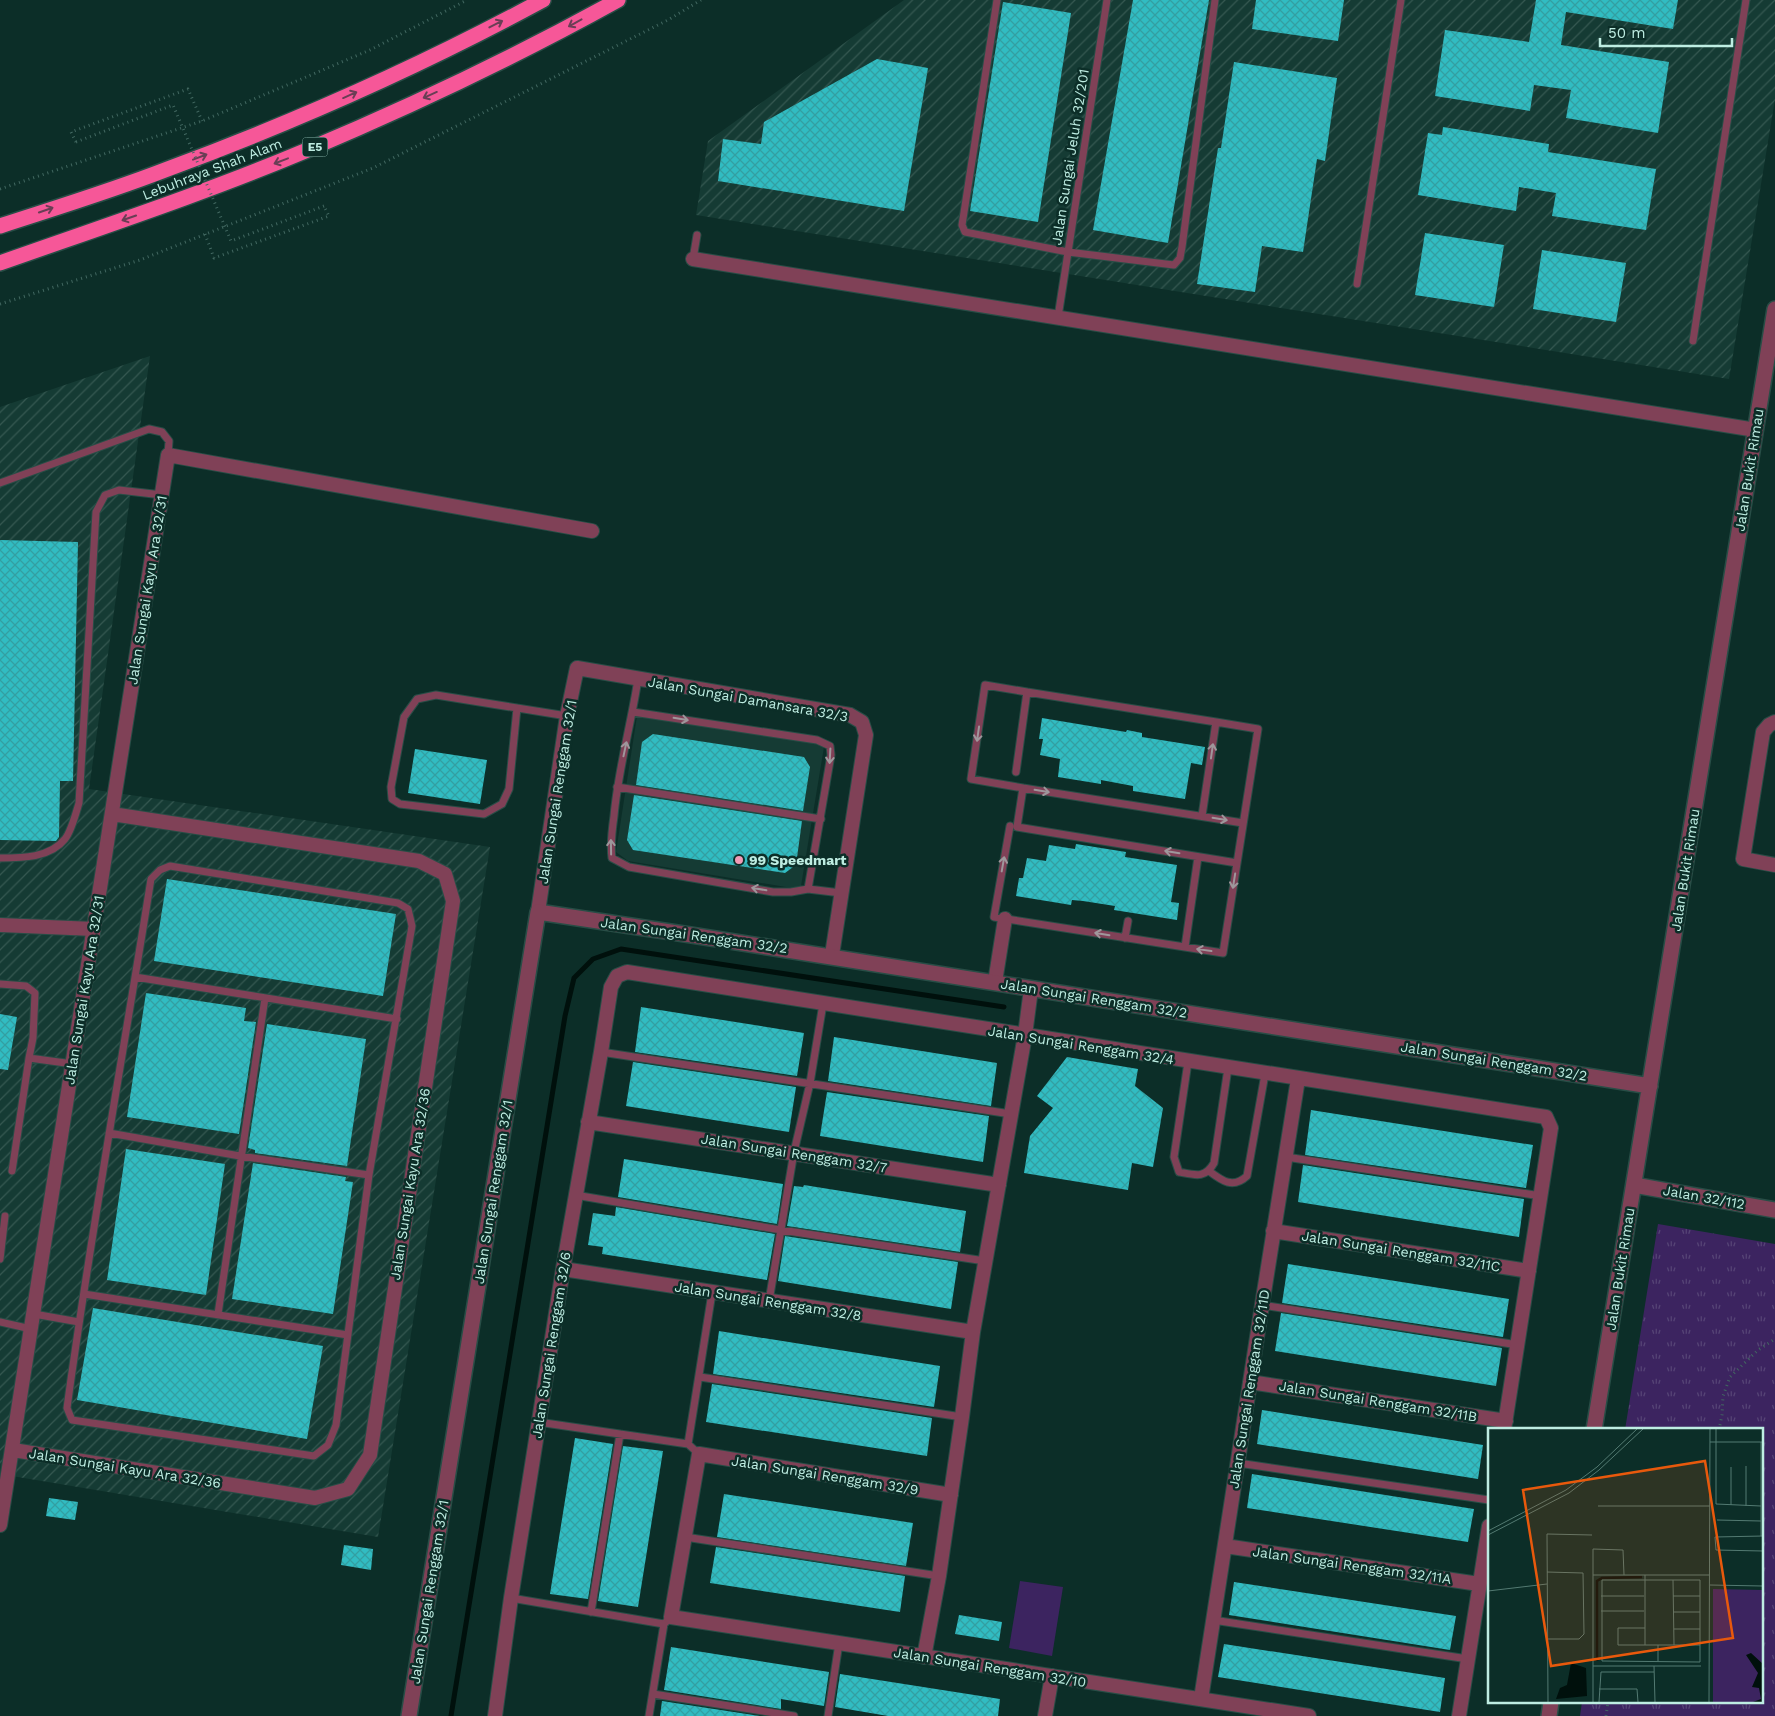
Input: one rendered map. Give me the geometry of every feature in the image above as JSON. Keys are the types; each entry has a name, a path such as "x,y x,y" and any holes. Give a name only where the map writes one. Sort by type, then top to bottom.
{"highway":[{"name":"Lebuhraya Shah Alam","path":"0,226 163,171 292,121 416,66 543,0"},
{"name":"Lebuhraya Shah Alam","path":"0,263 174,202 305,151 438,92 558,33 618,0"}],"street":[{"path":"693,259 1756,430"},
{"name":"Jalan Bukit Rimau","path":"1594,1428 1775,309"},
{"path":"168,455 592,531"},
{"name":"Jalan Sungai Kayu Ara 32/31","path":"0,1525 5,1463 13,1450 168,455"},
{"name":"Jalan Sungai Damansara 32/3","path":"578,668 850,715 862,722 866,735 832,955"},
{"name":"Jalan Sungai Renggam 32/1","path":"409,1716 568,716 578,668"},
{"path":"1775,722 1762,732 1743,859 1775,865"},
{"name":"Jalan Sungai Kayu Ara 32/36","path":"13,1450 315,1498 348,1489 370,1455 453,901 445,874 418,861 112,814"},
{"name":"Jalan Sungai Renggam 32/2","path":"538,912 832,955 1031,989 1650,1086"},
{"path":"995,982 1005,919"},
{"path":"0,925 94,929"},
{"name":"Jalan Sungai Renggam 32/4","path":"617,976 627,972 1546,1117 1551,1128 1541,1196"},
{"name":"Jalan Sungai Renggam 32/6","path":"495,1716 538,1422 575,1195 611,987 617,976"},
{"path":"924,1657 939,1576 973,1332 1025,1035 1031,989"},
{"name":"Jalan Sungai Renggam 32/11D","path":"1201,1699 1298,1079"},
{"name":"Jalan Sungai Renggam 32/7","path":"588,1122 794,1152 999,1185"},
{"name":"Jalan 32/112","path":"1634,1185 1775,1210"},
{"path":"1505,1425 1541,1196"},
{"name":"Jalan Sungai Renggam 32/11C","path":"1273,1231 1529,1271"},
{"name":"Jalan Sungai Renggam 32/8","path":"563,1269 973,1332"},
{"name":"Jalan Sungai Renggam 32/11B","path":"1250,1382 1505,1425"},
{"path":"668,1620 685,1537 694,1449"},
{"name":"Jalan Sungai Renggam 32/9","path":"694,1449 951,1496"},
{"path":"1459,1716 1488,1532"},
{"name":"Jalan Sungai Renggam 32/11A","path":"1225,1546 1479,1584"},
{"name":"Jalan Sungai Renggam 32/10","path":"668,1620 839,1643 1201,1699 1270,1713 1309,1716"},
{"path":"1046,1716 1052,1676"}],"lane":[{"path":"998,0 962,225 965,232 1068,252 1174,264 1180,258 1215,0"},
{"name":"Jalan Sungai Jeluh 32/201","path":"1058,317 1107,0"},
{"path":"1358,284 1401,0"},
{"path":"1693,341 1746,0"},
{"path":"693,259 697,235"},
{"path":"0,483 149,428 162,432 169,441 168,455"},
{"path":"0,858 25,858 51,851 66,839 79,803 96,512 106,494 119,490 162,495"},
{"path":"638,679 617,787 610,848 612,858 628,866 773,892 791,892 808,889 841,893"},
{"path":"1010,826 994,917 1223,953 1258,730 985,685 971,779 1243,823"},
{"path":"1016,772 1027,692"},
{"path":"517,708 509,789 502,804 484,814 400,804 392,799 391,787 404,717 418,699 436,695 568,716"},
{"path":"633,712 817,740 830,746 831,756 808,889"},
{"path":"1202,816 1216,722"},
{"path":"617,787 821,819"},
{"path":"1023,788 1017,827 1237,863"},
{"path":"1184,947 1198,856"},
{"path":"170,866 389,901 398,903 408,909 412,926 368,1175 336,1425 328,1445 314,1456 72,1420 67,1408 79,1322 135,977 151,879 160,870 170,866"},
{"path":"1125,938 1128,921"},
{"path":"135,977 397,1019"},
{"path":"0,984 26,986 34,993 33,1038 12,1172"},
{"path":"218,1314 264,998"},
{"path":"769,1301 794,1152 810,1083 823,1004"},
{"path":"601,1052 1011,1114"},
{"path":"29,1058 73,1064"},
{"path":"1188,1062 1174,1157 1179,1172 1198,1175 1209,1172 1214,1163 1228,1068"},
{"path":"1209,1172 1228,1183 1241,1182 1247,1176 1264,1074"},
{"path":"109,1133 240,1156 368,1175"},
{"path":"1286,1157 1541,1196"},
{"path":"575,1195 782,1230 985,1261"},
{"path":"0,1259 5,1216"},
{"path":"538,1422 620,1434 694,1449 700,1377 712,1293"},
{"path":"84,1294 348,1335"},
{"path":"1262,1305 1518,1345"},
{"path":"34,1314 79,1322"},
{"path":"0,1322 32,1329"},
{"path":"700,1377 962,1417"},
{"path":"592,1612 620,1434"},
{"path":"1238,1463 1488,1500"},
{"path":"685,1537 939,1576"},
{"path":"511,1598 592,1612 668,1620 649,1716"},
{"path":"1214,1620 1468,1659"},
{"path":"828,1716 839,1643"},
{"path":"653,1694 794,1716"}],"path":[{"path":"0,189 202,121 370,50 467,0"},
{"path":"0,304 140,260 373,168 668,20 701,0"},
{"path":"202,121 188,89 71,132 76,142 173,105 231,241 324,206 329,216 214,258 204,234"},
{"path":"1719,1428 1723,1396 1730,1377 1758,1350 1775,1339"}],"shaded area":[{"path":"904,0 1775,0 1775,99 1729,379 696,215 708,141"},
{"path":"150,356 89,789 490,847 378,1537 0,1474 0,407"},
{"path":"637,716 818,744 824,747 801,886 792,888 628,861 616,852"}],"green space":[{"path":"1658,1224 1775,1244 1775,1716 1580,1716 1582,1704 1762,1704 1762,1428 1625,1428"},
{"path":"1020,1581 1063,1587 1052,1656 1009,1648"}],"building":[{"path":"1133,0 1209,0 1168,243 1093,230"},
{"path":"1256,0 1344,0 1338,41 1252,29"},
{"path":"1536,0 1678,0 1673,29 1566,12 1561,45 1669,62 1658,133 1566,118 1571,90 1534,85 1530,111 1435,96 1445,30 1529,42"},
{"path":"1003,2 1071,13 1038,222 970,211"},
{"path":"877,59 928,68 904,211 718,181 723,139 761,144 764,122"},
{"path":"1234,62 1337,78 1325,161 1317,159 1303,252 1262,246 1255,292 1197,284 1218,148 1221,148"},
{"path":"1443,127 1549,144 1548,152 1656,169 1646,230 1552,216 1556,193 1519,187 1516,211 1418,195 1428,133 1442,135"},
{"path":"1425,233 1504,245 1494,307 1415,295"},
{"path":"1542,250 1626,263 1616,322 1533,309"},
{"path":"0,540 78,542 73,781 60,781 59,837 56,841 0,840"},
{"path":"1042,718 1126,732 1127,730 1142,733 1142,737 1205,747 1202,765 1191,763 1185,799 1133,791 1133,786 1101,780 1101,784 1058,777 1060,759 1040,755 1043,739 1039,739"},
{"path":"653,734 804,757 810,767 803,811 636,785 642,742"},
{"path":"415,749 487,760 480,804 408,793"},
{"path":"634,795 802,821 796,865 785,873 633,850 627,840"},
{"path":"1076,844 1126,852 1125,857 1177,865 1171,902 1179,903 1177,920 1114,910 1115,906 1083,901 1072,900 1071,905 1016,896 1019,878 1023,878 1027,858 1046,861 1049,845 1075,849"},
{"path":"167,879 396,914 383,996 154,961"},
{"path":"146,993 246,1008 244,1021 256,1022 239,1134 127,1117"},
{"path":"641,1007 804,1033 797,1076 635,1052"},
{"path":"0,1014 17,1017 8,1070 0,1069"},
{"path":"267,1024 366,1039 347,1166 255,1153 255,1150 248,1148"},
{"path":"834,1037 997,1063 991,1106 828,1081"},
{"path":"1067,1057 1138,1069 1135,1086 1163,1108 1153,1167 1132,1163 1128,1190 1024,1173 1030,1136 1053,1108 1037,1096"},
{"path":"633,1062 796,1087 789,1132 626,1106"},
{"path":"827,1092 989,1116 983,1162 820,1136"},
{"path":"1311,1110 1533,1145 1526,1188 1305,1155"},
{"path":"126,1149 225,1164 206,1295 107,1280"},
{"path":"624,1159 783,1184 777,1224 618,1197"},
{"path":"253,1163 346,1177 345,1181 353,1182 333,1314 232,1299"},
{"path":"1303,1165 1524,1199 1519,1237 1298,1202"},
{"path":"804,1185 966,1211 960,1252 787,1226 794,1186 803,1187"},
{"path":"616,1207 775,1234 767,1280 602,1254 603,1247 588,1245 593,1213 615,1216"},
{"path":"785,1236 958,1262 951,1309 778,1281"},
{"path":"1288,1264 1509,1299 1503,1337 1282,1303"},
{"path":"93,1308 323,1346 307,1439 77,1400"},
{"path":"1281,1313 1502,1348 1496,1386 1275,1351"},
{"path":"719,1331 940,1366 934,1407 713,1374"},
{"path":"712,1384 932,1418 927,1456 706,1422"},
{"path":"1262,1410 1483,1445 1478,1479 1257,1444"},
{"path":"575,1438 613,1444 588,1599 550,1594"},
{"path":"623,1446 663,1451 638,1607 598,1601"},
{"path":"1252,1474 1474,1509 1468,1542 1247,1508"},
{"path":"724,1494 913,1523 906,1566 717,1537"},
{"path":"49,1498 78,1502 75,1520 46,1516"},
{"path":"344,1545 373,1549 371,1570 341,1565"},
{"path":"716,1547 905,1576 900,1612 710,1583"},
{"path":"1234,1582 1456,1616 1450,1650 1229,1615"},
{"path":"959,1615 1002,1622 999,1641 955,1634"},
{"path":"1224,1644 1445,1678 1440,1712 1218,1677"},
{"path":"671,1647 829,1672 824,1706 781,1699 781,1709 664,1690"},
{"path":"840,1674 1000,1699 998,1716 888,1716 835,1707"},
{"path":"662,1701 760,1716 660,1716"}],"waterway":[{"path":"451,1716 565,1016 574,978 593,959 621,949 1004,1007"}],"place":[{"name":"99 Speedmart","path":"739,860"}]}
